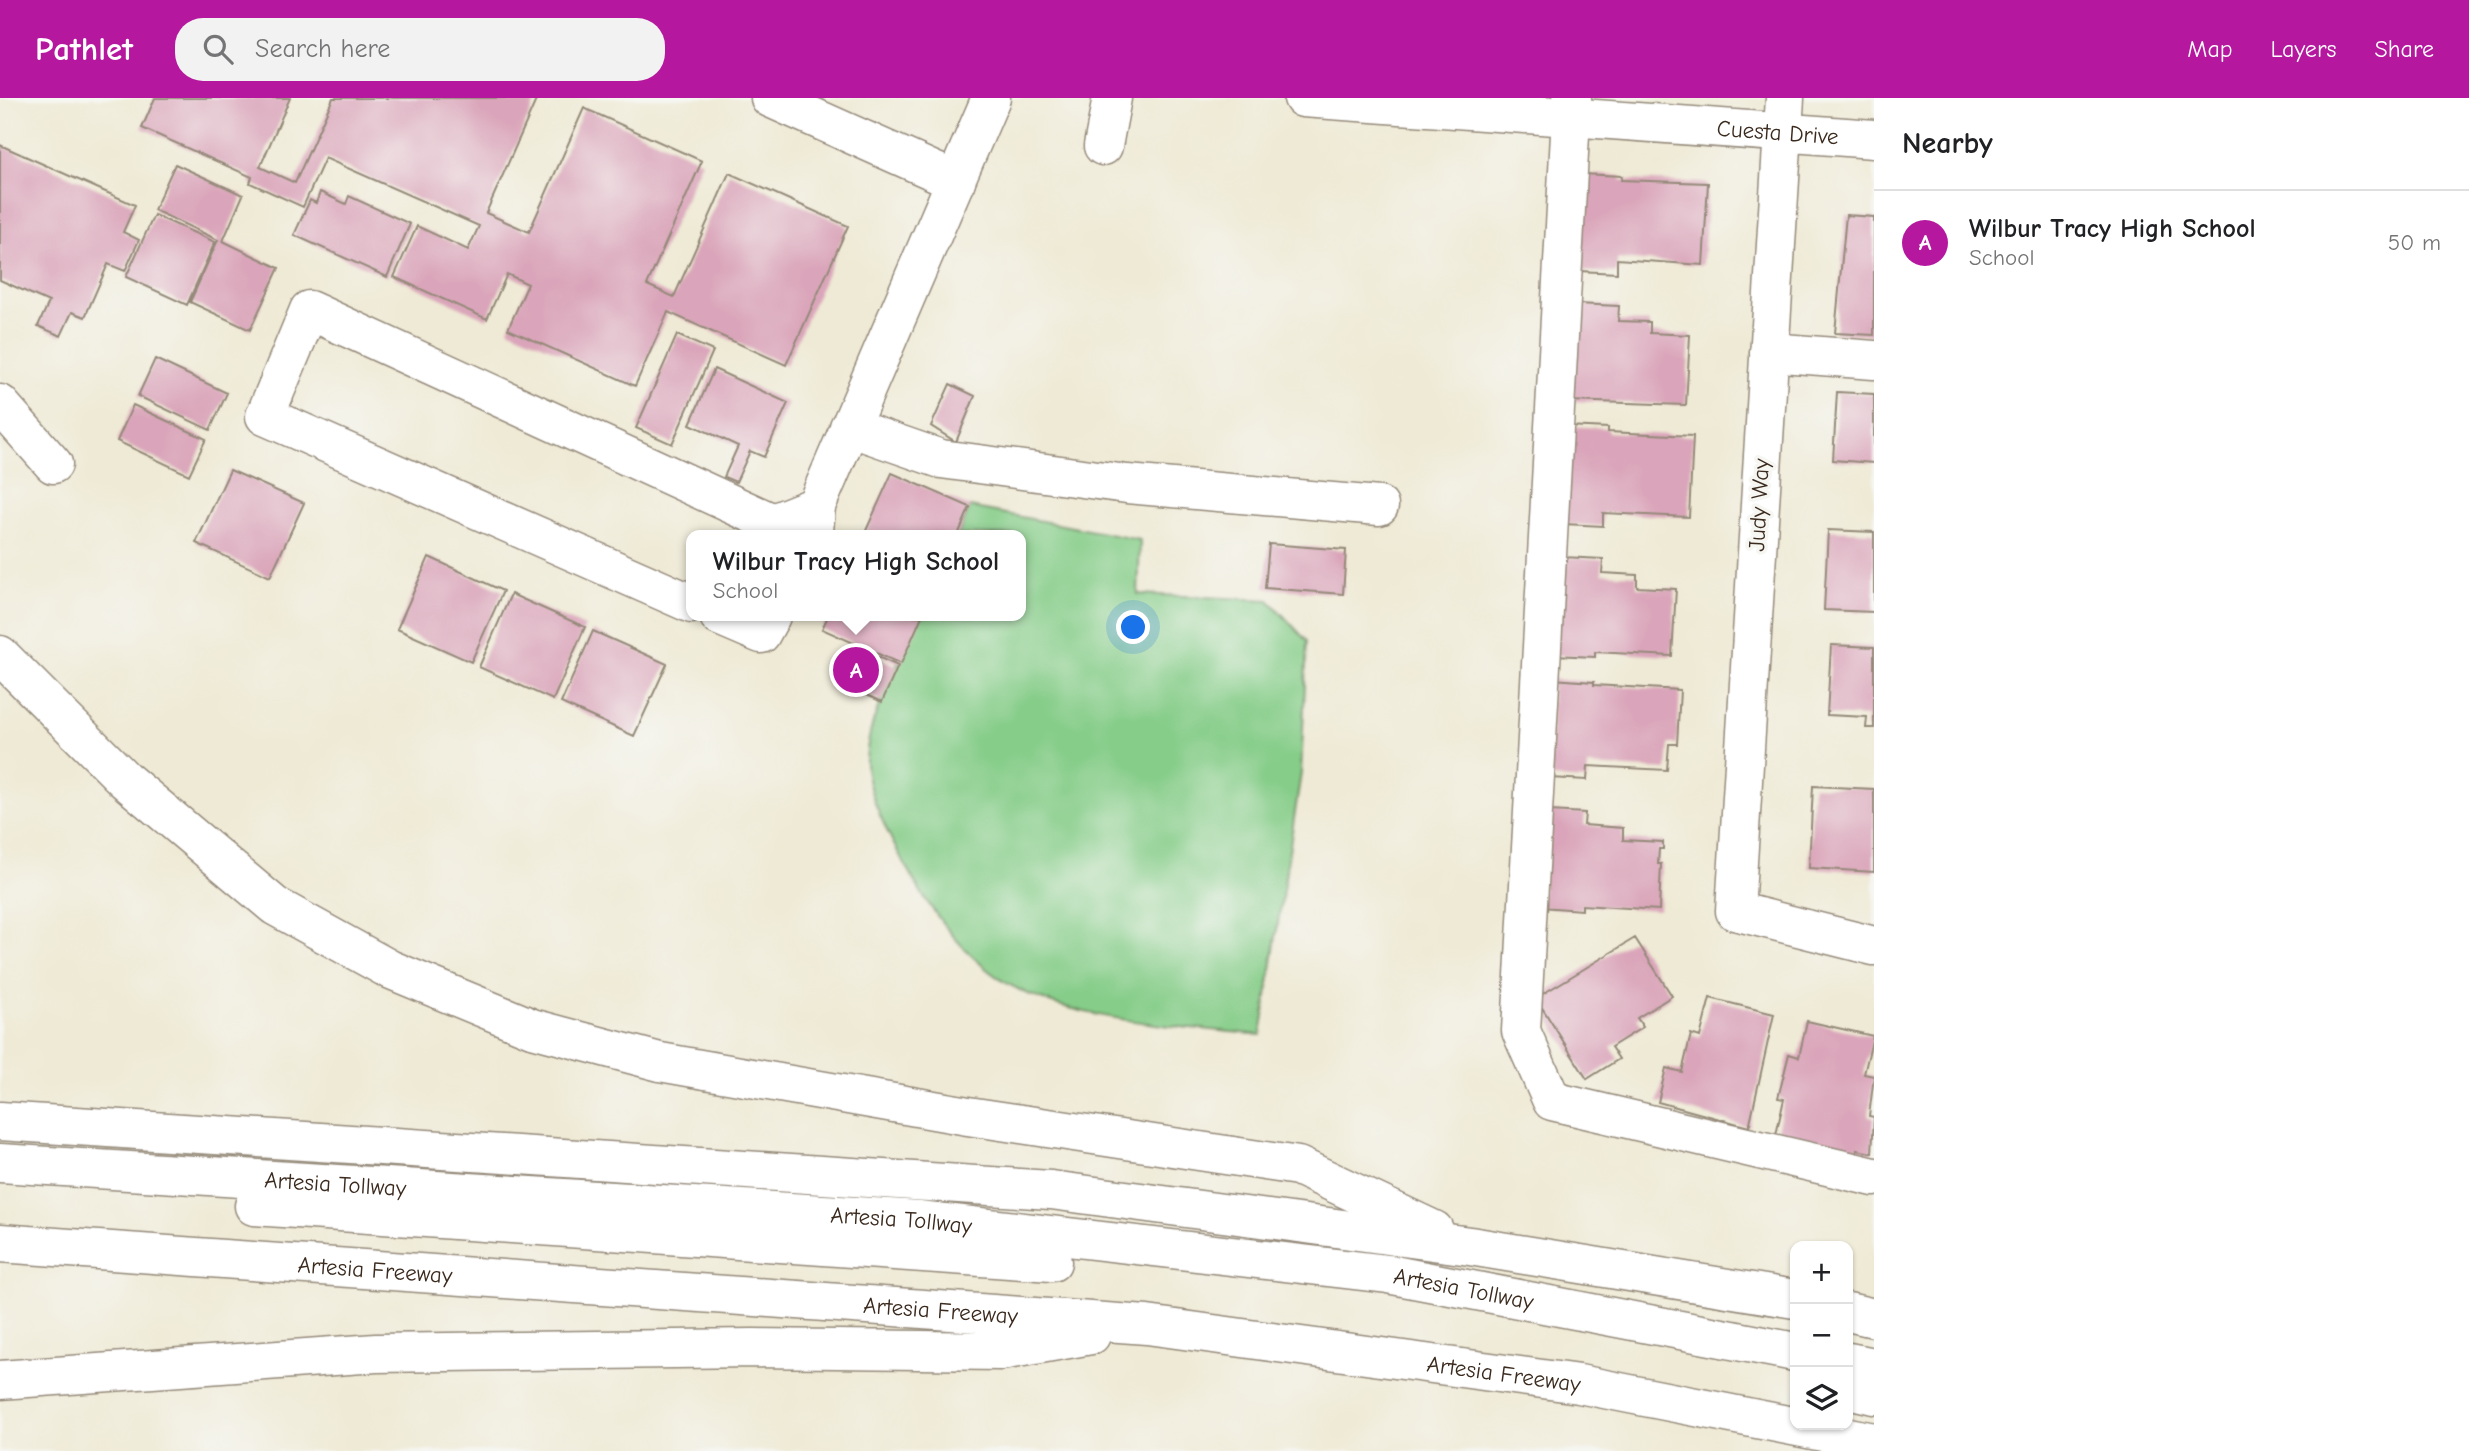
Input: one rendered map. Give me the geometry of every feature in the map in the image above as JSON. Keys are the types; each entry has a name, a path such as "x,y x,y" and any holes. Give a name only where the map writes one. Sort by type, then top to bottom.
{"main road":[{"path":"770,98 956,181"},
{"path":"686,602 265,416 309,310 773,523 815,521 849,427 991,98"},
{"path":"1103,146 1112,98"},
{"name":"Cuesta Drive","path":"1303,98 1784,115 1874,139"},
{"path":"1571,108 1521,1031 1552,1101 1874,1177"},
{"name":"Judy Way","path":"1784,115 1735,911 1874,946"},
{"path":"1769,352 1874,360"},
{"path":"0,404 53,464"},
{"path":"849,427 941,459 1127,484 1379,506"},
{"path":"731,621 761,634 768,621"},
{"path":"0,655 124,779 275,906 389,969 532,1028 660,1062 968,1116 1298,1166 1470,1246"},
{"path":"0,1121 1051,1190 1470,1246 1790,1298"},
{"name":"Artesia Tollway","path":"0,1163 920,1220 1388,1274 1790,1351"},
{"name":"Artesia Tollway","path":"0,1189 981,1254 1336,1291 1656,1348 1790,1377"},
{"name":"Artesia Freeway","path":"0,1243 1147,1325 1579,1384 1874,1442"},
{"path":"1853,1313 1874,1318"},
{"path":"0,1380 376,1353 753,1348 1001,1351 1147,1325"},
{"path":"1853,1363 1874,1367"},
{"path":"1853,1390 1874,1395"}],"green space":[{"path":"970,507 1140,540 1138,594 1269,600 1307,641 1301,773 1261,1035 1119,1019 1047,1001 1016,988 989,971 952,935 931,908 904,863 879,812 869,784 866,759 868,741 879,704 919,621 1026,621 1026,530 960,530"}],"building":[{"path":"155,98 290,98 260,167 295,183 333,98 537,98 486,213 529,232 584,108 702,161 647,285 674,297 729,173 848,226 786,365 668,312 635,386 508,329 528,284 507,274 487,319 394,277 417,226 468,250 479,226 325,158 303,207 250,183 252,177 142,128"},
{"path":"0,145 135,205 123,232 139,240 125,271 108,264 85,317 72,312 61,336 38,326 49,302 0,280"},
{"path":"175,164 243,195 223,241 279,268 250,330 190,302 218,240 154,210"},
{"path":"1581,174 1622,176 1621,180 1708,183 1703,265 1617,259 1617,273 1579,271"},
{"path":"320,192 346,204 349,196 410,224 387,277 294,235 310,200 316,203"},
{"path":"154,215 215,242 187,305 126,277"},
{"path":"1846,215 1874,217 1874,335 1835,333"},
{"path":"1576,304 1619,306 1618,321 1650,322 1650,333 1690,335 1686,405 1568,401"},
{"path":"677,335 713,351 672,444 636,428"},
{"path":"155,359 227,393 210,430 138,396"},
{"path":"714,369 788,403 764,457 750,451 736,482 724,477 738,446 690,424"},
{"path":"950,384 975,396 956,442 931,426"},
{"path":"1837,392 1874,394 1874,463 1833,460"},
{"path":"133,405 206,439 189,475 117,441"},
{"path":"1566,426 1608,428 1608,432 1693,436 1689,517 1603,513 1603,526 1564,524"},
{"path":"230,470 304,503 270,577 196,543"},
{"path":"892,473 970,507 960,530 866,530"},
{"path":"1828,530 1874,532 1874,612 1824,610"},
{"path":"1269,544 1346,550 1343,594 1265,588"},
{"path":"429,557 503,591 471,662 397,629"},
{"path":"1562,557 1603,559 1602,573 1637,575 1637,587 1676,589 1672,656 1595,652 1595,657 1554,655"},
{"path":"511,594 585,627 553,700 479,667"},
{"path":"826,621 920,621 901,664 822,629"},
{"path":"593,631 667,664 634,736 561,703"},
{"path":"851,645 898,666 882,702 835,681"},
{"path":"1831,645 1874,647 1874,728 1866,728 1867,717 1827,715"},
{"path":"1552,679 1594,682 1594,685 1680,690 1677,744 1669,744 1667,770 1588,766 1587,780 1550,778"},
{"path":"1813,786 1874,789 1874,872 1809,868"},
{"path":"1549,811 1585,813 1584,825 1623,828 1623,840 1663,842 1663,849 1659,849 1658,864 1661,864 1659,910 1582,905 1582,910 1541,907"},
{"path":"1635,938 1672,996 1637,1018 1643,1027 1611,1047 1619,1059 1587,1079 1536,998"},
{"path":"1710,998 1774,1014 1749,1127 1658,1102 1666,1068 1682,1072 1691,1034 1700,1037"},
{"path":"1807,1021 1873,1036 1864,1074 1874,1076 1869,1116 1874,1117 1872,1153 1857,1150 1857,1154 1776,1135 1784,1099 1778,1098 1789,1054 1799,1057"}],"place":[{"name":"Wilbur Tracy High School","path":"856,670"}]}
